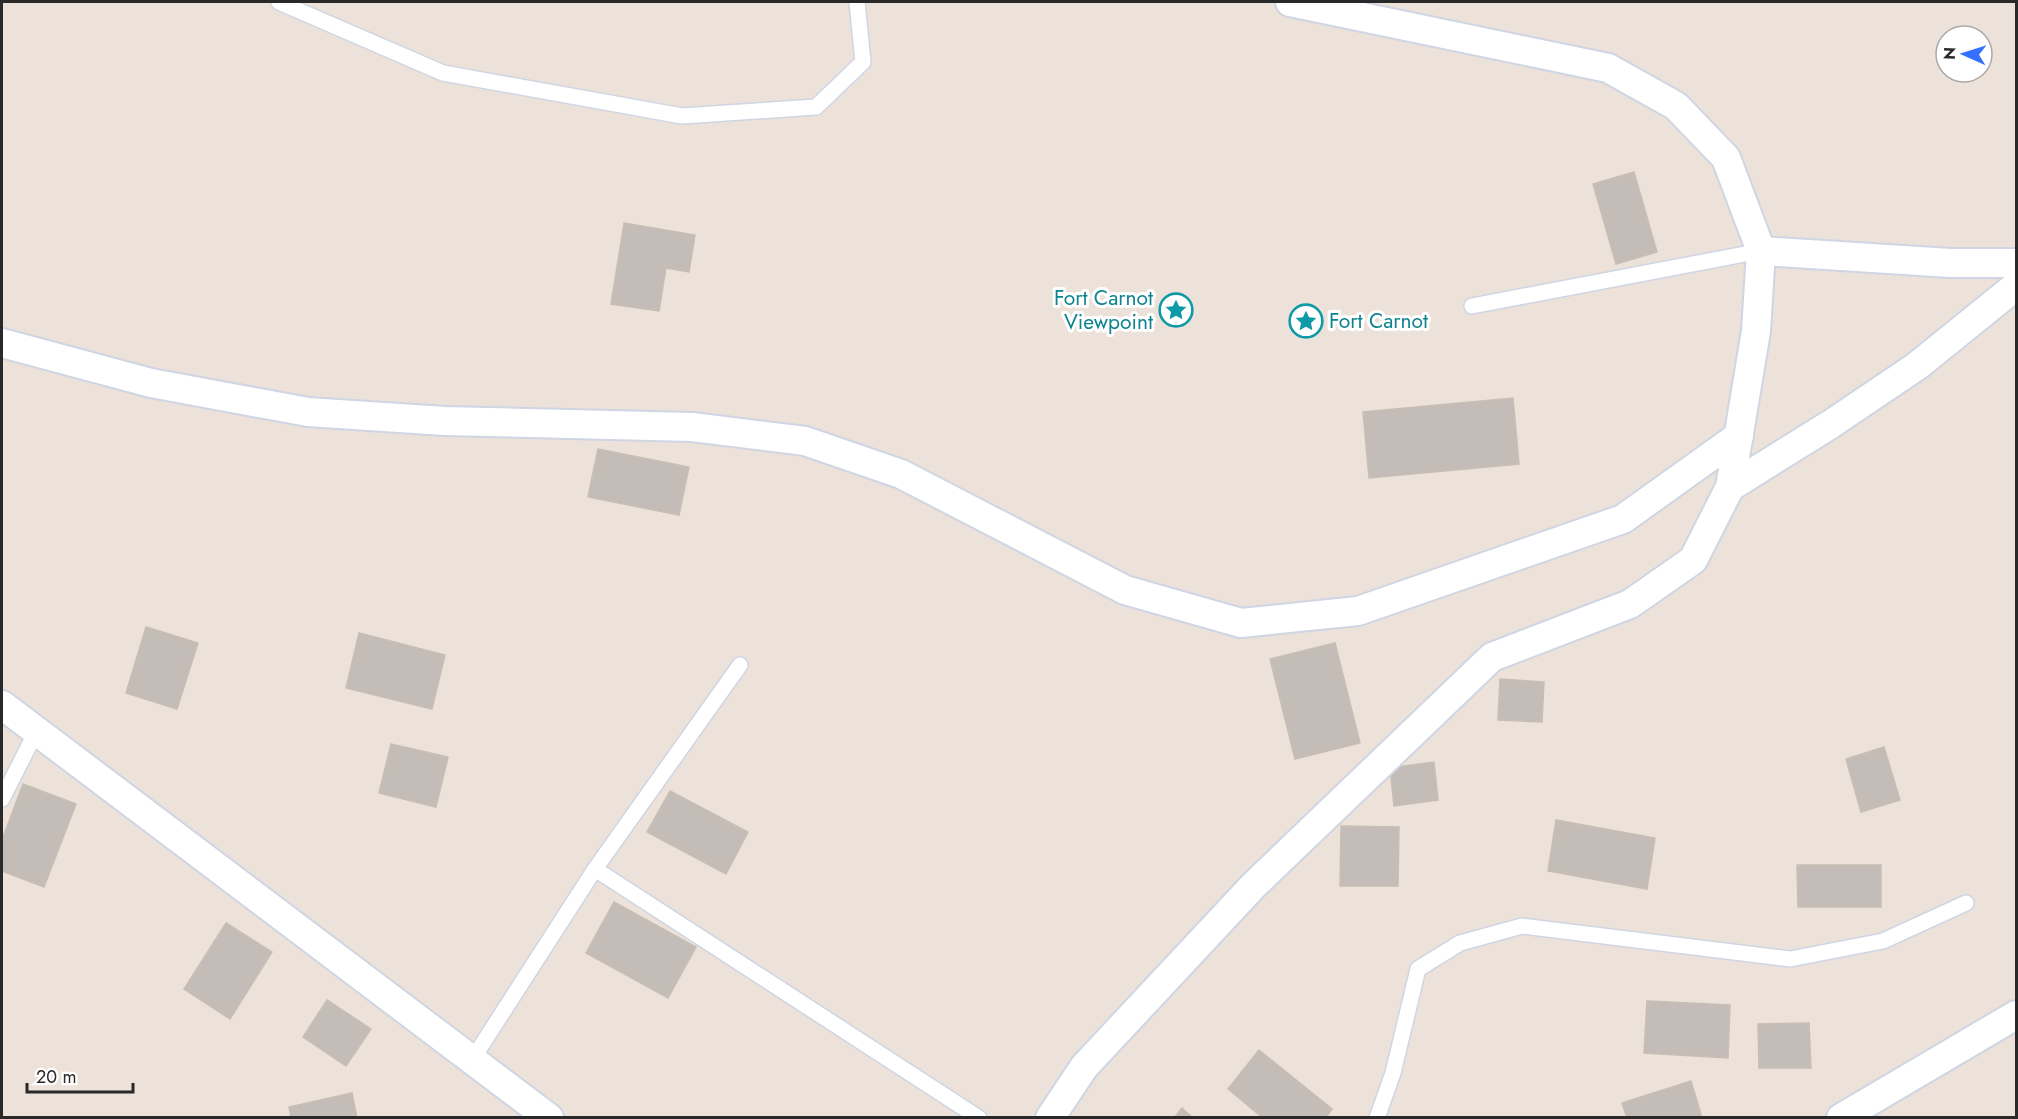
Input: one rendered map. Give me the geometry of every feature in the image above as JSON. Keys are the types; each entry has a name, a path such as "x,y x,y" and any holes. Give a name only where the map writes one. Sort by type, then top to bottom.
{"street":[{"path":"1050,1118 1084,1067 1252,886 1492,657 1630,604 1693,560 1730,487 1756,331 1761,251 1725,158 1676,106 1608,68 1290,2"},
{"path":"1761,251 1950,263 2016,263"},
{"path":"1730,487 1831,424 1917,366 2016,286"},
{"path":"2,343 152,383 308,412 444,421 692,427 806,441 901,474 1125,590 1241,623 1358,611 1623,519 1739,436"},
{"path":"2,705 549,1118"},
{"path":"1841,1118 2016,1015"}],"lane":[{"path":"279,2 443,73 682,116 816,107 863,62 857,2"},
{"path":"1473,306 1761,251"},
{"path":"472,1060 595,869 740,665"},
{"path":"2,799 37,730"},
{"path":"595,869 979,1118"},
{"path":"1377,1118 1393,1073 1418,969 1460,943 1522,926 1790,959 1883,941 1965,903"}],"building":[{"path":"1634,172 1657,252 1616,264 1593,184"},
{"path":"624,223 695,235 689,272 666,268 659,311 611,304"},
{"path":"1513,398 1519,464 1369,478 1363,412"},
{"path":"598,449 689,467 679,515 588,497"},
{"path":"146,627 198,643 177,709 126,693"},
{"path":"359,633 445,655 432,709 346,688"},
{"path":"1335,643 1360,743 1295,759 1270,659"},
{"path":"1500,679 1544,682 1542,722 1498,720"},
{"path":"391,744 448,757 436,807 379,793"},
{"path":"1884,747 1900,800 1861,812 1846,759"},
{"path":"1434,762 1438,800 1394,806 1390,768"},
{"path":"23,784 76,804 44,887 2,871 2,840"},
{"path":"670,791 748,832 726,874 647,832"},
{"path":"1556,820 1655,838 1647,889 1548,871"},
{"path":"1341,826 1399,827 1398,886 1340,886"},
{"path":"1797,865 1881,865 1881,907 1798,907"},
{"path":"614,902 696,947 668,998 586,953"},
{"path":"226,923 272,952 230,1019 184,989"},
{"path":"327,1000 371,1029 346,1066 303,1037"},
{"path":"1647,1001 1730,1005 1728,1058 1644,1053"},
{"path":"1809,1023 1811,1068 1759,1068 1758,1024"},
{"path":"1259,1050 1332,1109 1326,1118 1263,1118 1228,1089"},
{"path":"1691,1081 1702,1118 1627,1118 1622,1103"},
{"path":"352,1093 357,1118 291,1118 289,1107"},
{"path":"1182,1108 1193,1118 1174,1118"}],"place":[{"name":"Fort Carnot Viewpoint","path":"1176,310"},
{"name":"Fort Carnot","path":"1306,321"}]}
